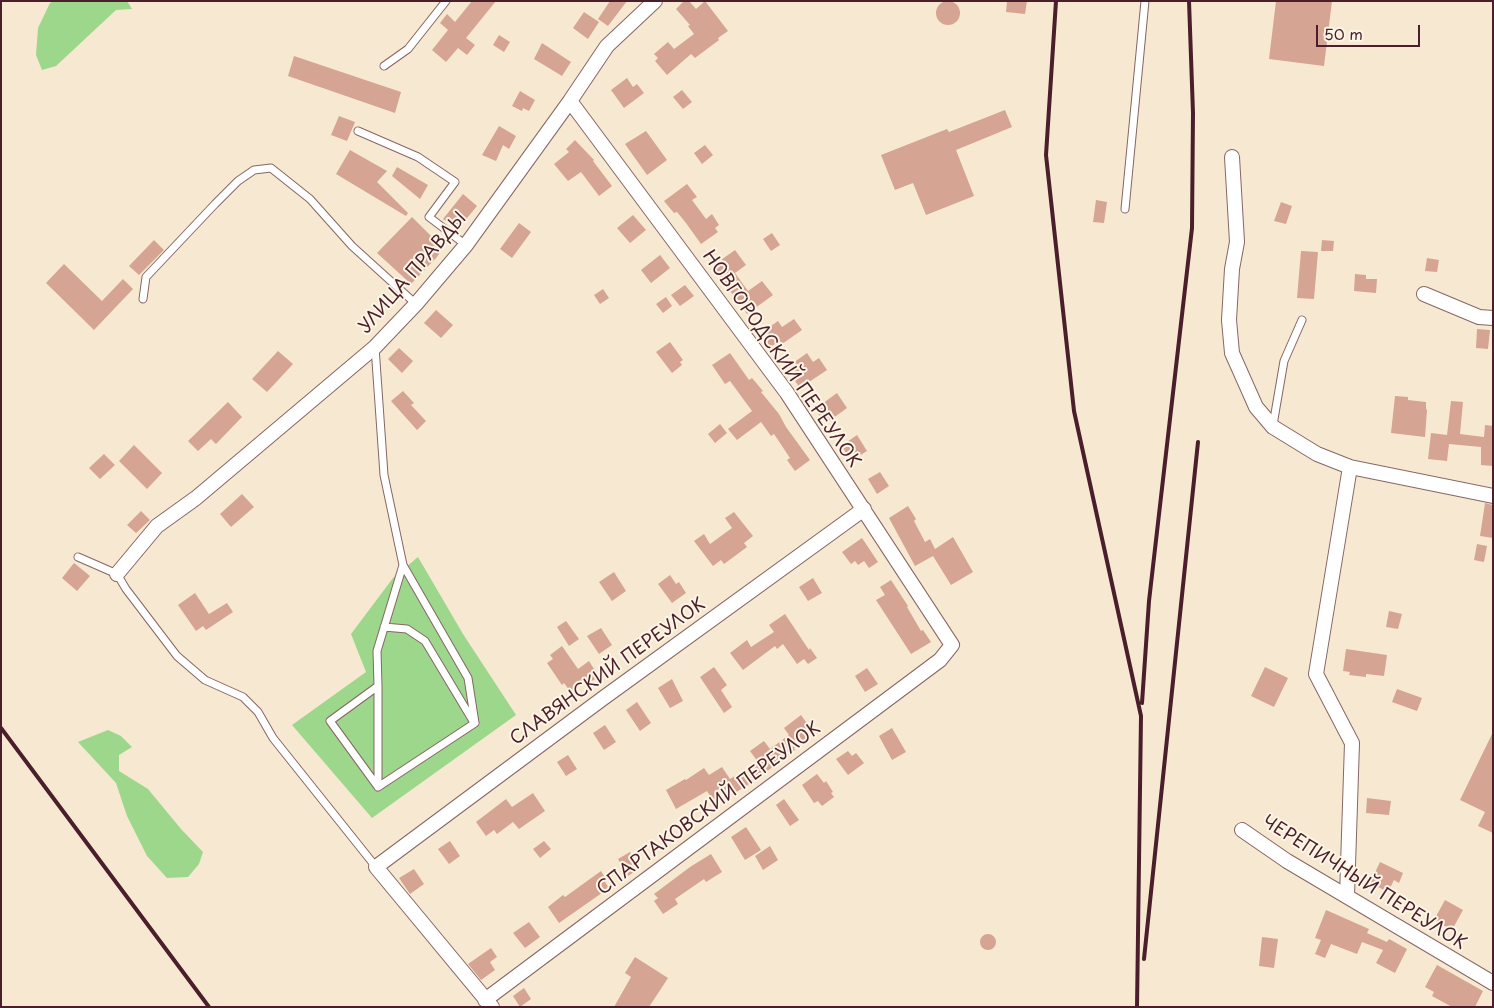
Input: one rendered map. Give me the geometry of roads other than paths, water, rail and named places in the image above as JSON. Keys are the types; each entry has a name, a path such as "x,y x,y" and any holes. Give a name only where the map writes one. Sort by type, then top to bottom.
{"street":[{"name":"УЛИЦА ПРАВДЫ","path":"117,574 157,526 196,498 375,347 416,304 466,245 570,101 607,46 655,1"},
{"name":"НОВГОРОДСКИЙ ПЕРЕУЛОК","path":"570,101 787,394 952,645"},
{"path":"1232,157 1237,242 1232,269 1229,320 1232,353 1256,407 1273,427 1318,454 1350,467 1493,496"},
{"path":"1424,294 1479,317 1493,318"},
{"path":"1347,896 1352,743 1316,674 1350,467"},
{"name":"СЛАВЯНСКИЙ ПЕРЕУЛОК","path":"376,867 602,699 864,510"},
{"name":"СПАРТАКОВСКИЙ ПЕРЕУЛОК","path":"488,1003 940,660 952,645"},
{"name":"ЧЕРЕПИЧНЫЙ ПЕРЕУЛОК","path":"1242,830 1287,861 1493,983"},
{"path":"376,867 488,1003"}],"lane":[{"path":"384,66 408,49 446,1"},
{"path":"1125,209 1145,1"},
{"path":"358,131 418,156 456,182 430,217 466,245"},
{"path":"143,299 146,277 238,180 254,170 271,168 310,199 352,246 416,304"},
{"path":"1273,427 1284,361 1302,320"},
{"path":"375,347 384,475 402,565 468,678 475,723"},
{"path":"78,556 117,574 126,589 178,656 205,680 243,697 258,712 273,738 376,867"},
{"path":"378,788 376,651 402,565"},
{"path":"384,627 407,629 425,641 475,723"},
{"path":"378,686 330,721 378,788"},
{"path":"378,788 475,723"}],"railway":[{"path":"1056,1 1046,155 1074,411 1141,716 1137,1007"},
{"path":"1142,703 1149,601 1192,228 1193,113 1189,1"},
{"path":"1144,959 1198,442"},
{"path":"1,728 209,1007"}]}
